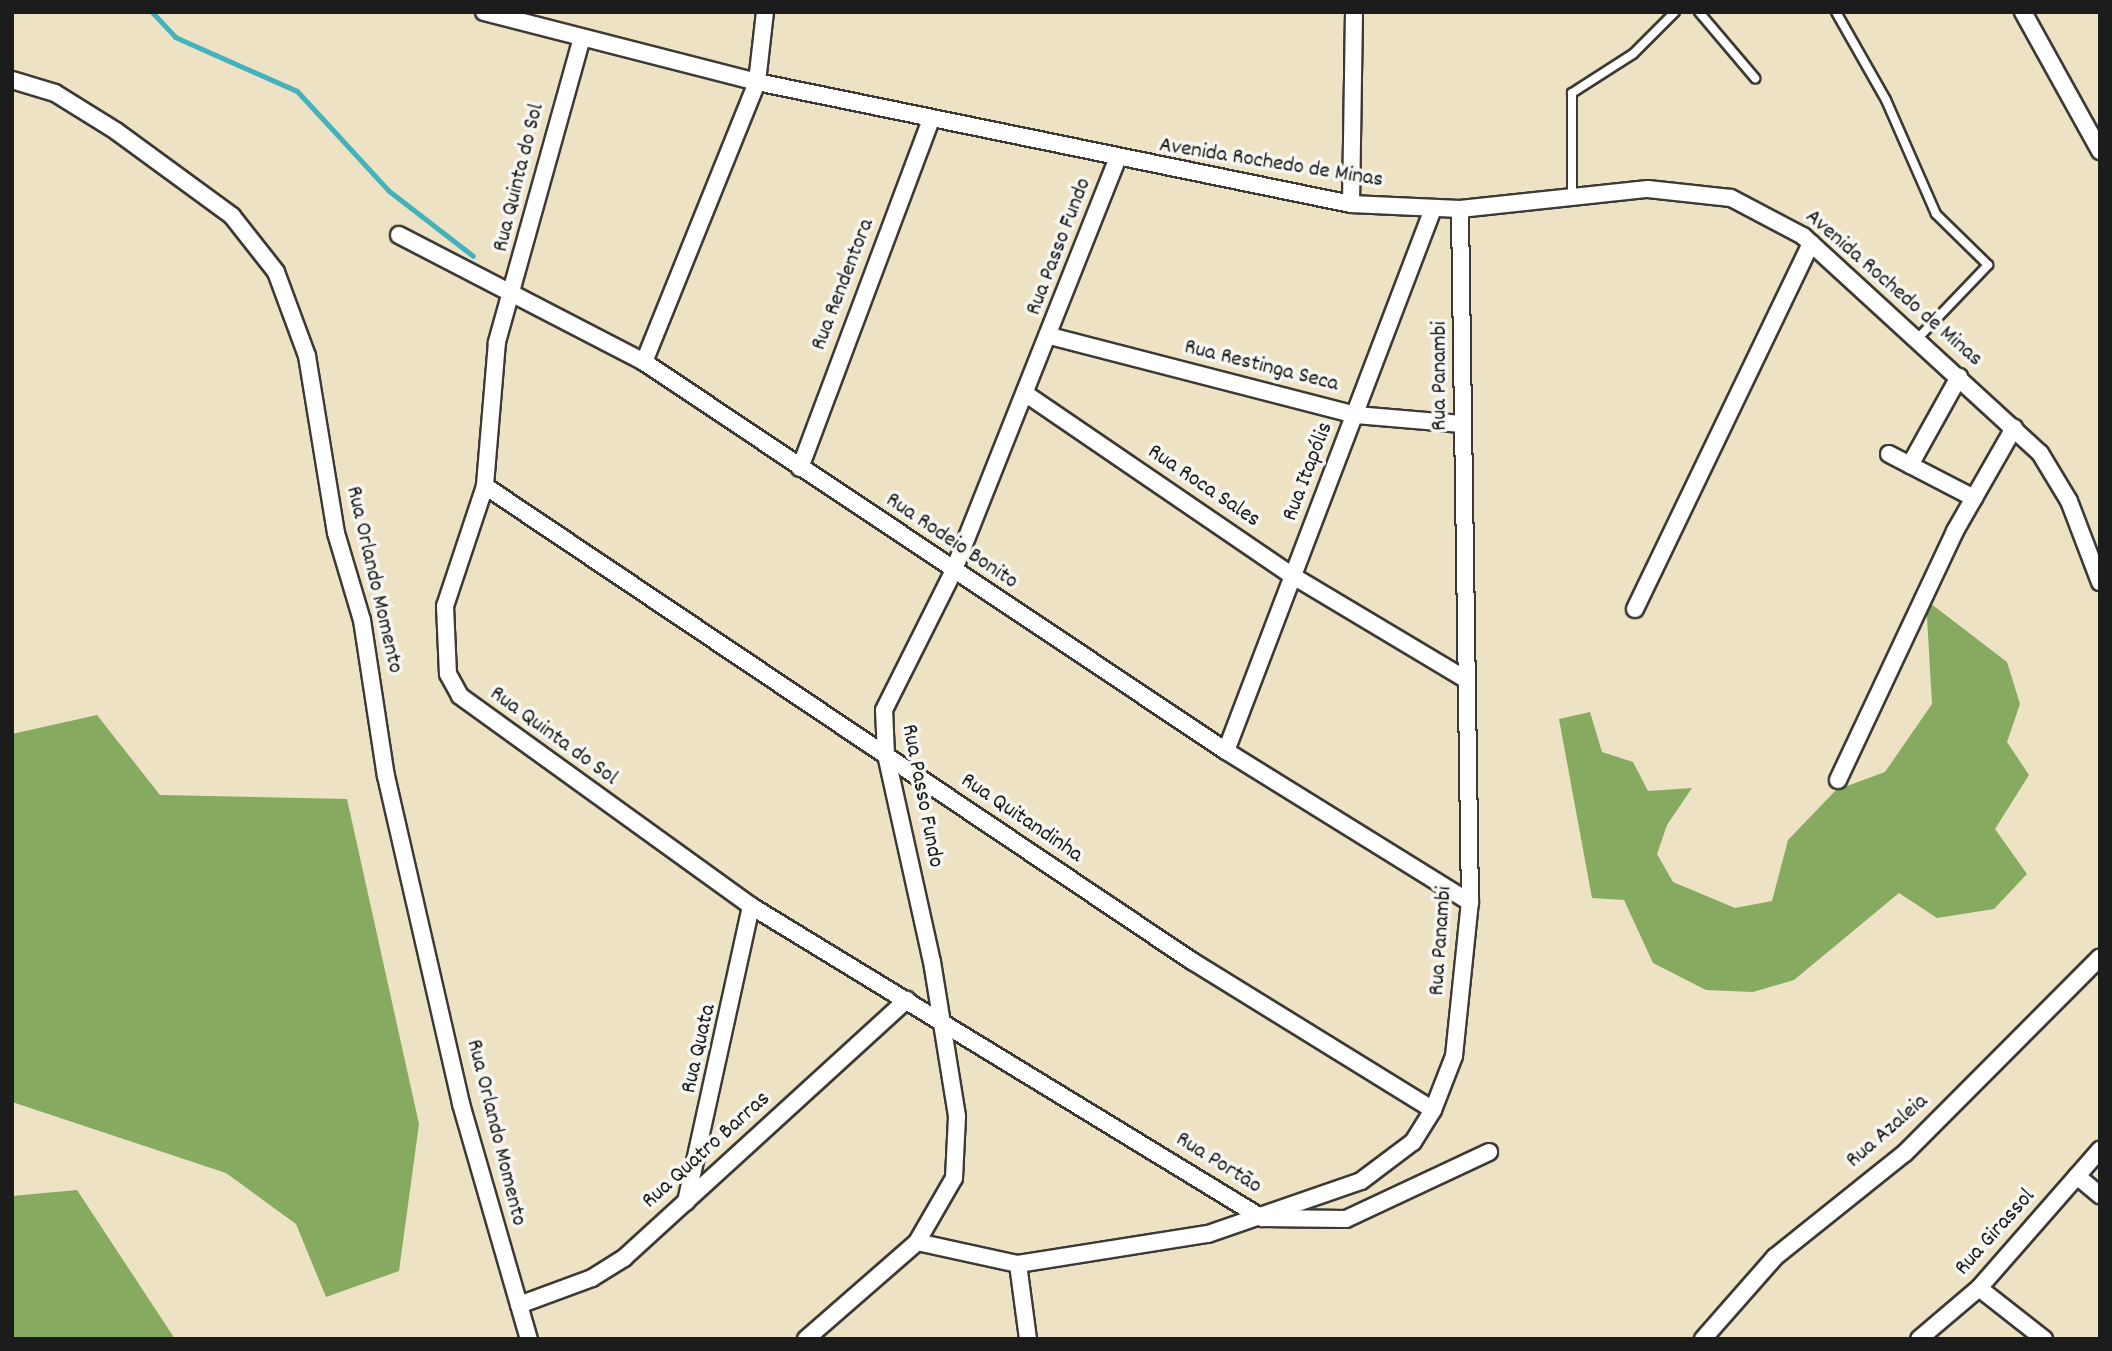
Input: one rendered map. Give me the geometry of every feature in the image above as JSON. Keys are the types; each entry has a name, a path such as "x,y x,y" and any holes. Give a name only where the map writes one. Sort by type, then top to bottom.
{"street":[{"name":"Avenida Rochedo de Minas","path":"484,12 581,41 757,82 1117,160 1351,204 1460,209 1572,197 1691,190 1768,213 1811,243 2014,428 2056,476 2100,582"},
{"path":"644,362 757,82 765,12"},
{"path":"1351,204 1354,12"},
{"path":"2023,12 2100,151"},
{"name":"Rua Quinta do Sol","path":"581,41 516,291 491,373 494,416 485,486 445,606 445,654 460,696 751,906 942,1023"},
{"name":"Rua Orlando Momento","path":"12,80 63,98 116,131 232,216 276,272 307,356 336,533 376,690 386,776 461,1104 529,1339"},
{"name":"Rua Rendentora","path":"800,468 930,119"},
{"name":"Rua Passo Fundo","path":"806,1339 916,1242 944,1202 958,1143 942,1023 886,755 884,710 953,572 1050,336 1117,160"},
{"name":"Rua Itapólis","path":"1226,751 1433,209"},
{"name":"Rua Panambi","path":"916,1242 1018,1264 1145,1248 1262,1219 1361,1181 1413,1142 1433,1110 1454,1056 1470,902 1460,209"},
{"name":"Rua Rodeio Bonito","path":"400,235 516,291 644,362 953,572 1226,751 1470,902"},
{"path":"1635,608 1811,243"},
{"name":"Rua Restinga Seca","path":"1050,336 1355,415 1463,424"},
{"path":"1910,465 1959,377"},
{"name":"Rua Roca Sales","path":"1026,394 1293,576 1465,679"},
{"path":"1838,780 1974,498 2014,428"},
{"path":"1889,454 1974,498"},
{"name":"Rua Quitandinha","path":"485,486 1192,961 1433,1110"},
{"name":"Rua Quata","path":"685,1202 751,906"},
{"name":"Rua Azaleia","path":"1703,1339 1775,1256 1905,1153 2100,957"},
{"name":"Rua Quatro Barras","path":"519,1305 592,1278 685,1202 906,1000"},
{"name":"Rua Portão","path":"942,1023 1262,1219 1346,1219 1489,1152"},
{"name":"Rua Girassol","path":"1919,1339 1979,1288 2100,1150"},
{"path":"2077,1177 2100,1195"},
{"path":"1018,1264 1028,1339"},
{"path":"1979,1288 2044,1339"}],"lane":[{"path":"1699,12 1755,78"},
{"path":"1836,12 1880,89 1936,215 1988,265 1918,338"},
{"path":"1572,197 1572,93 1633,54 1668,14"}],"green space":[{"path":"1926,600 2007,662 2020,704 2007,742 2029,775 1995,829 2027,874 1994,909 1937,918 1899,893 1794,980 1753,992 1706,990 1653,963 1624,900 1592,898 1559,719 1590,712 1602,752 1633,762 1648,791 1692,788 1667,825 1657,854 1673,882 1735,908 1772,901 1788,840 1836,790 1885,772 1932,704"},
{"path":"97,715 160,795 347,799 419,1124 399,1271 326,1297 296,1224 226,1173 12,1102 12,734"},
{"path":"77,1190 175,1339 12,1339 12,1196"}],"waterway":[{"path":"152,12 175,37 297,91 389,191 473,256"}]}
